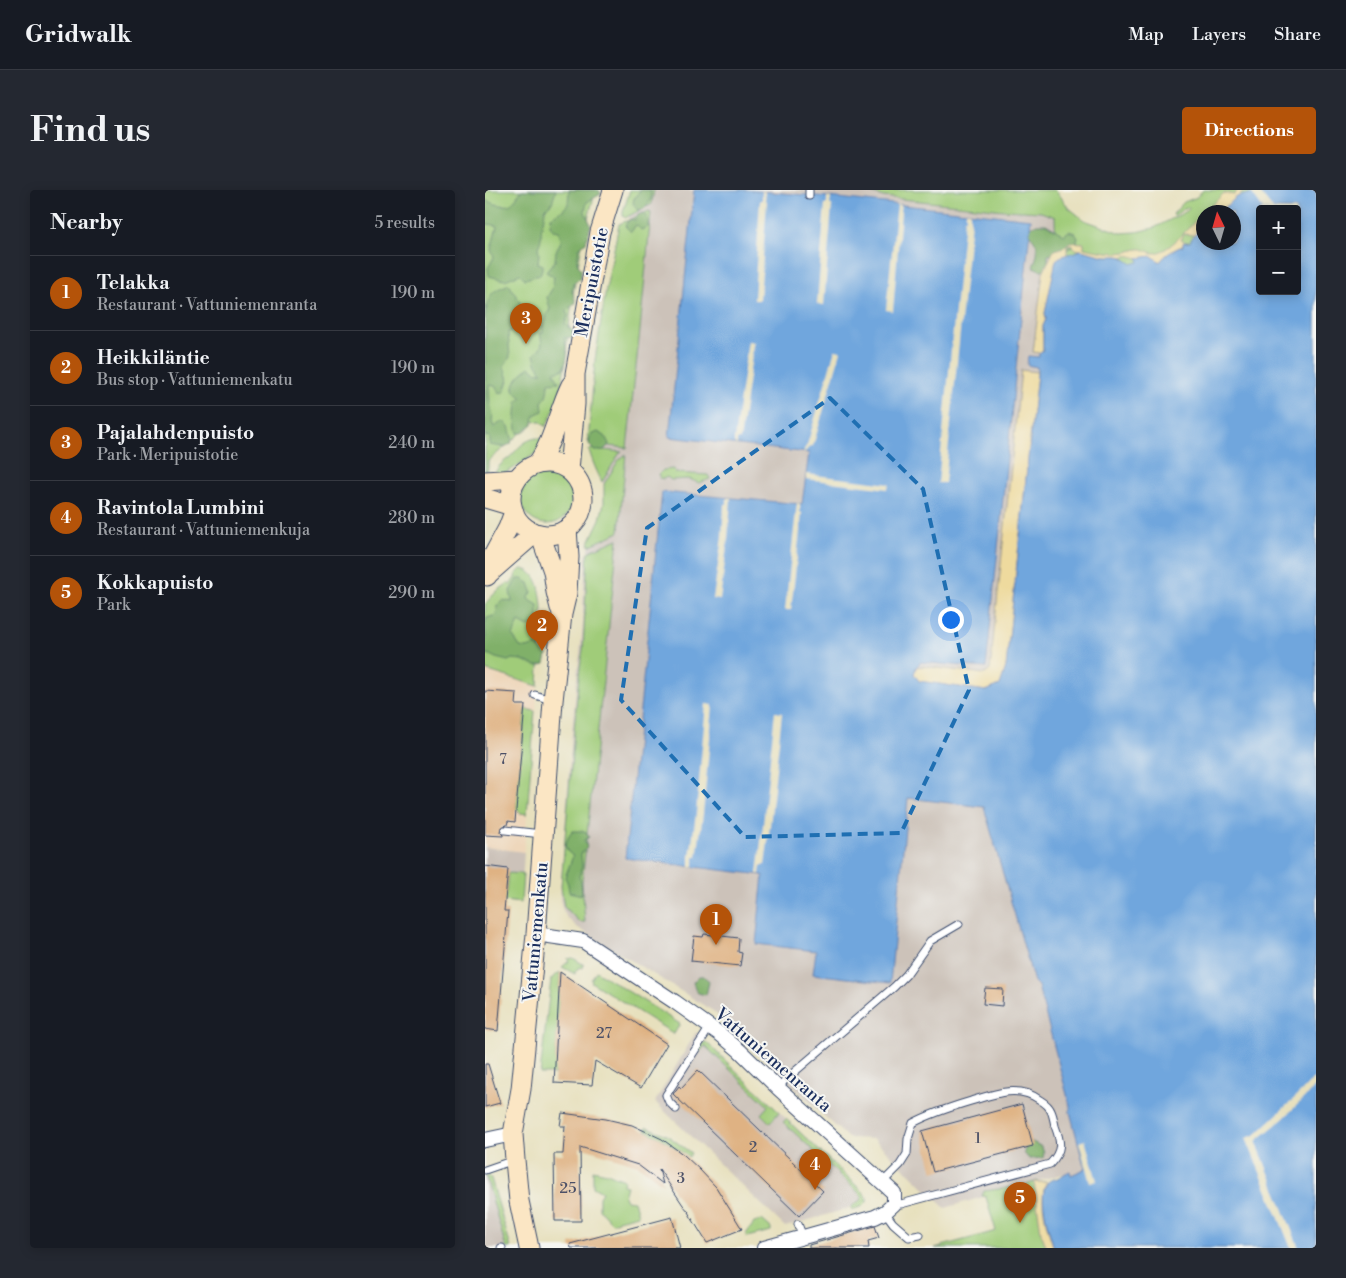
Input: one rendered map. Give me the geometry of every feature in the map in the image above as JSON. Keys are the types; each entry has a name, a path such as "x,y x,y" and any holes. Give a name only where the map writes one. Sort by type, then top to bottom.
{"street":[{"name":"Meripuistotie","path":"569,470 575,404 575,374 600,232 613,190"},
{"name":"Meripuistotie","path":"537,464 549,445 563,402 575,374"},
{"path":"485,498 513,509 517,518 525,527 538,533 551,534 562,531 572,525 579,516 583,494 573,474 557,464 537,464 526,470 517,479 512,492 513,509 509,528 493,556 486,577"},
{"path":"485,481 517,479"},
{"name":"Vattuniemenkatu","path":"529,1248 519,1201 513,1134 521,1090 536,934 553,701 562,614 567,593 567,528"},
{"path":"486,577 538,533"},
{"name":"Vattuniemenkatu","path":"538,533 553,571 562,614"},
{"name":"Vattuniemenranta","path":"536,934 585,937 720,1034 883,1183 891,1203"},
{"path":"485,1140 513,1134"},
{"path":"764,1248 779,1246 800,1231 875,1217 891,1203"}],"lane":[{"path":"535,695 553,701"},
{"path":"505,830 544,835"},
{"path":"778,1088 906,975 930,941 959,924"},
{"path":"676,1109 669,1102 666,1095 709,1027"},
{"path":"883,1183 900,1165 907,1154 908,1139 913,1123 927,1116 999,1092 1027,1094 1037,1098 1051,1110 1060,1141 1056,1158 1050,1164 901,1204 891,1203 893,1223 909,1237 920,1235"},
{"path":"485,1170 515,1160"}],"highlighted area":[{"path":"830,398 923,489 969,690 901,833 745,837 621,700 647,528"}],"shaded area":[{"path":"636,190 694,190 669,436 809,452 803,504 662,492 625,858 763,875 756,944 816,951 813,974 890,983 908,798 984,807 1034,982 1038,986 1085,1169 1071,1175 1069,1172 945,1208 874,1139 848,1138 713,1011 577,927 567,918 562,908 560,898 572,731 583,623 586,556 604,511 606,491 595,462 624,234"},
{"path":"747,190 863,190 883,197 1004,210 1041,212 1055,217 1056,260 1039,357 1028,357 1027,365 1037,367 1037,374 1000,685 916,667 921,662 986,668 1018,355 973,213"},
{"path":"485,670 538,686 524,852 485,847"},
{"path":"485,847 524,852 521,903 485,899"},
{"path":"696,1032 868,1197 860,1205 785,1227 655,1102"},
{"path":"485,1173 506,1248 485,1248"}],"green space":[{"path":"485,190 596,190 585,229 577,269 566,350 568,351 558,401 546,427 541,422 532,421 488,461 488,468 485,473"},
{"path":"522,190 556,190 552,203 545,209 541,229 538,263 543,265 540,275 525,279 520,274 505,280 489,276 488,268 494,257 491,250 497,226 485,225 485,200 498,205 508,205 512,203"},
{"path":"569,190 599,190 601,194 587,202 585,212 591,225 586,242 579,248 577,263 581,269 581,278 574,282 572,290 576,303 566,311 568,316 565,324 573,331 573,337 564,338 567,351 566,362 562,370 554,372 559,382 549,383 546,397 542,402 543,411 534,415 533,424 523,433 518,433 516,421 517,402 522,398 513,390 515,382 530,367 537,373 542,372 536,363 534,354 541,347 540,333 543,333 543,325 550,309 547,297 552,289 554,277 546,272 555,261 556,251 561,241 559,231 553,230 550,226 551,217 563,210 568,204"},
{"path":"630,190 654,190 652,204 625,218 623,212"},
{"path":"640,190 651,190 651,200 644,209 637,210 633,203"},
{"path":"863,190 1056,190 1068,207 1084,220 1121,233 1154,228 1187,211 1190,208 1185,208 1174,216 1173,214 1184,202 1197,197 1203,190 1255,190 1252,193 1237,197 1227,205 1196,205 1196,233 1190,242 1186,242 1183,246 1138,258 1139,262 1132,264 1122,257 1081,250 1056,260 1055,217 1041,212 1004,210 883,197"},
{"path":"649,211 651,212 627,448 592,444 588,442 595,360 606,289 619,224"},
{"path":"643,213 648,219 648,227 641,230 636,225 631,232 625,226 627,222 631,219 635,220 638,215"},
{"path":"1037,224 1046,224 1064,235 1069,231 1075,233 1078,238 1076,245 1058,254 1048,255 1048,269 1040,270 1033,267 1037,248 1027,232 1028,228"},
{"path":"509,284 521,304 516,330 508,332 510,357 504,366 508,380 504,392 499,393 495,386 489,385 494,427 503,421 509,426 512,438 511,444 503,447 490,445 490,437 485,436 485,315 493,292"},
{"path":"598,432 605,436 609,444 603,450 594,451 589,444 590,438 592,434"},
{"path":"536,438 545,439 536,453 511,470 503,474 494,475 500,465 520,446"},
{"path":"589,450 622,452 602,482"},
{"path":"626,454 619,532 589,546 604,503 604,484 618,461"},
{"path":"673,469 676,473 708,475 710,479 699,483 689,479 671,480 667,477 660,478 659,474 663,470"},
{"path":"542,472 552,472 566,479 573,493 573,503 566,517 552,524 542,524 532,520 525,513 521,503 521,493 525,483 532,476"},
{"path":"618,539 582,882 585,922 580,922 564,907 561,886 577,696 583,650 588,552"},
{"path":"521,569 532,573 538,583 541,596 538,686 485,670 485,604 496,592 508,583 510,585"},
{"path":"517,579 522,579 529,583 532,592 528,599 538,605 538,618 535,624 528,627 519,622 513,636 520,647 527,648 536,645 547,655 545,664 536,666 522,660 512,659 508,661 488,654 485,655 485,624 487,618 496,615 497,606 503,600 512,602 510,591"},
{"path":"525,709 535,711 527,814 520,813 516,809"},
{"path":"573,831 585,831 589,837 584,840 587,847 581,854 582,866 579,878 581,880 582,895 569,892 565,877 573,856 568,852 565,845"},
{"path":"508,873 523,874 521,903 485,899 485,891 506,893"},
{"path":"573,958 584,965 583,968 580,967 575,971 575,974 562,967 569,961 567,959"},
{"path":"596,971 680,1024 674,1034 591,982"},
{"path":"560,972 555,1074 540,1074 551,979"},
{"path":"699,976 704,976 709,982 706,995 698,993 695,989 693,982"},
{"path":"706,1042 779,1112 770,1123 761,1114 768,1106 705,1046 699,1053 697,1052 703,1043"},
{"path":"786,1119 864,1193 867,1202 863,1206 852,1210 851,1207 862,1199 861,1195 783,1122"},
{"path":"647,1127 667,1135 691,1153 689,1157 666,1141 645,1130"},
{"path":"1027,1139 1042,1147 1043,1158 1029,1159 1024,1153"},
{"path":"593,1170 624,1180 623,1185 627,1186 624,1197 626,1200 634,1201 638,1215 612,1223 599,1209 599,1197 602,1192 593,1187"},
{"path":"487,1175 491,1178 511,1248 506,1248"},
{"path":"1038,1181 1054,1248 935,1248 996,1231 986,1197 982,1196 984,1191 1021,1186"},
{"path":"762,1220 771,1228 771,1231 747,1237 746,1234 754,1223"}],"sand":[{"path":"1238,190 1246,190 1228,205 1212,205 1224,193 1234,195"},
{"path":"1196,220 1196,233 1194,235 1184,234 1181,240 1186,242 1183,243 1183,246 1170,252 1160,262 1152,256 1139,258 1104,256 1076,249 1072,245 1067,246 1067,255 1060,257 1045,313 1043,350 1039,353 1033,352 1043,272 1054,250 1064,247 1070,242 1084,243 1084,248 1105,252 1122,253 1141,249 1154,253 1166,249"},
{"path":"1021,370 1037,372 1037,374 1006,667 1000,685 986,691 918,681 914,674 916,667 923,666 985,674 990,670"},
{"path":"1034,1182 1047,1182 1044,1189 1043,1206 1054,1248 1047,1248 1041,1233"}],"water":[{"path":"694,190 747,190 829,197 1031,219 986,668 921,662 916,667 914,674 919,681 986,691 1000,685 1006,667 1037,374 1037,367 1027,365 1028,356 1039,357 1039,353 1043,350 1043,326 1046,319 1045,313 1056,260 1061,256 1081,250 1104,256 1122,257 1132,264 1139,262 1138,258 1152,256 1160,262 1170,252 1183,246 1183,243 1190,242 1196,233 1196,250 1241,250 1241,205 1227,205 1237,197 1252,193 1255,190 1316,190 1316,1248 1054,1248 1044,1208 1043,1196 1045,1187 1050,1181 1058,1179 1070,1171 1071,1175 1085,1169 1038,986 1034,982 984,807 908,798 890,983 813,974 816,951 756,944 763,875 625,858 662,492 802,504 809,453 669,437"}],"pier":[{"path":"1258,190 1270,205 1260,205 1250,191"},
{"path":"762,191 766,192 765,200 767,201 760,300 754,300 760,200 762,200"},
{"path":"827,197 831,197 830,205 832,205 824,305 817,304"},
{"path":"897,204 901,205 901,212 893,311 886,310"},
{"path":"966,212 970,212 971,221 945,483 938,483 964,219 966,219"},
{"path":"748,341 754,342 740,440 737,440 737,445 734,444 734,439"},
{"path":"835,350 841,351 813,446 810,446 805,452 803,451 807,445"},
{"path":"806,474 889,484 888,489 806,479"},
{"path":"727,498 731,498 720,600 713,599 722,537 724,504 727,504"},
{"path":"797,503 800,504 800,512 802,513 791,610 785,610"},
{"path":"706,704 713,705 703,814 697,857 694,857 694,867 690,867 690,856 696,814"},
{"path":"775,712 782,713 770,826 765,865 761,865 760,874 757,874 763,825"},
{"path":"1316,1076 1316,1086 1283,1119 1256,1141 1299,1248 1291,1248 1246,1138 1255,1135"},
{"path":"1085,1140 1097,1181 1090,1183 1079,1142"}],"building":[{"path":"485,691 517,693 516,705 525,705 515,822 508,821 507,825 501,827 500,832 503,836 485,835"},
{"path":"485,866 508,869 504,911 508,911 498,1031 485,1029"},
{"path":"704,934 739,938 738,952 742,953 740,966 691,961 694,936 703,937"},
{"path":"560,972 667,1044 641,1088 595,1061 592,1085 554,1083"},
{"path":"985,988 1003,989 1002,1006 983,1004"},
{"path":"485,1064 488,1064 500,1103 485,1107"},
{"path":"698,1070 823,1191 799,1216 673,1094 679,1086 681,1088"},
{"path":"1022,1104 1033,1146 933,1172 922,1131"},
{"path":"562,1113 606,1119 632,1125 662,1139 684,1155 716,1187 742,1229 707,1243 689,1212 659,1169 663,1184 638,1165 580,1147 581,1221 555,1221 554,1154 563,1154 565,1126 560,1126"},
{"path":"672,1217 680,1248 571,1248 570,1244"},
{"path":"875,1226 879,1238 868,1241 869,1248 809,1248 809,1245"}],"place":[{"name":"Pajalahdenpuisto","path":"526,344"},
{"name":"Heikkiläntie","path":"542,651"},
{"name":"Telakka","path":"716,945"},
{"name":"Ravintola Lumbini","path":"815,1190"},
{"name":"Kokkapuisto","path":"1020,1223"}]}
